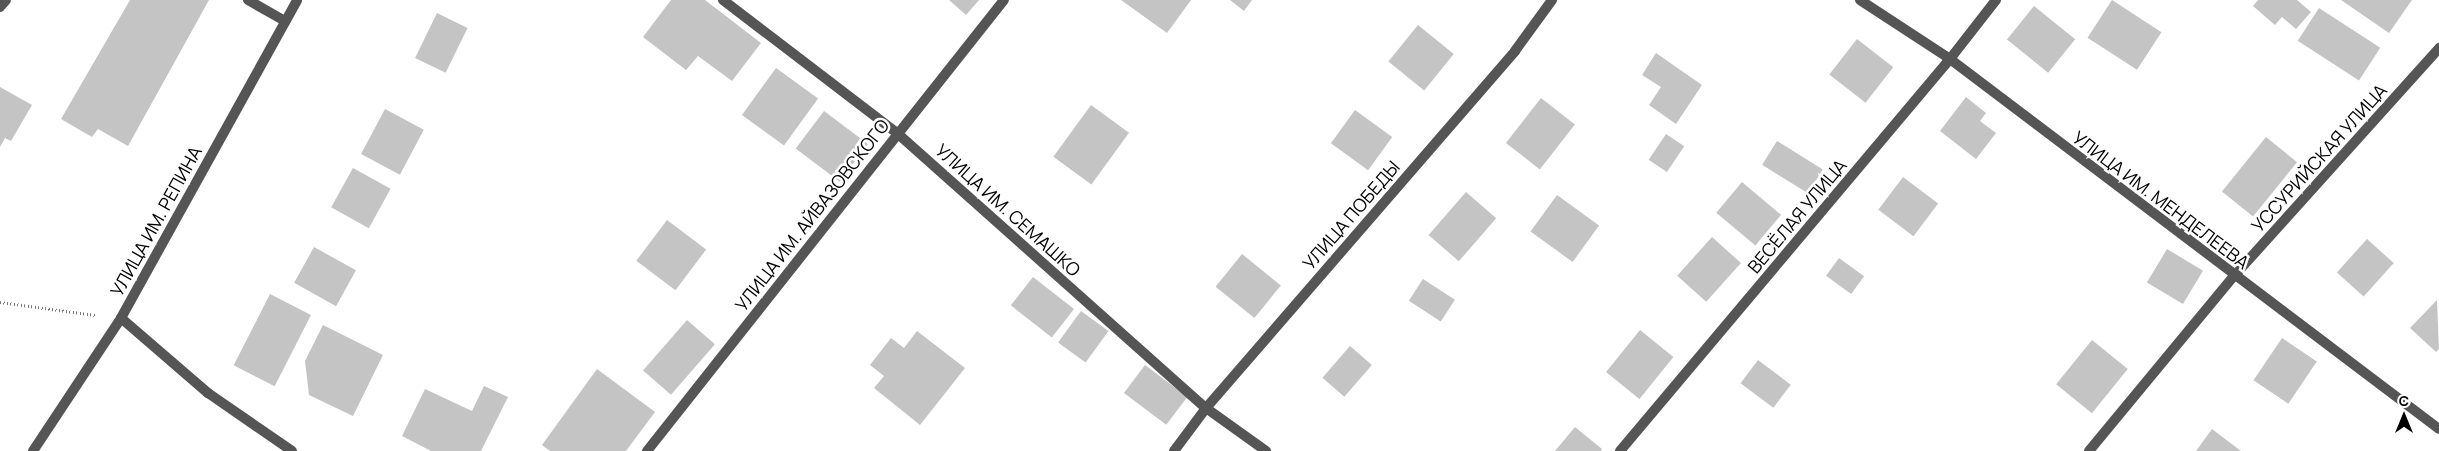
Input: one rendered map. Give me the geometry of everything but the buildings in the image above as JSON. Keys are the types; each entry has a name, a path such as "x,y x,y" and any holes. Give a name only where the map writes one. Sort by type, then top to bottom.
{"street":[{"path":"0,7 6,0"},
{"path":"248,0 285,22"},
{"name":"УЛИЦА ИМ. РЕПИНА","path":"33,451 121,318 297,0"},
{"name":"УЛИЦА ИМ. СЕМАШКО","path":"723,0 897,133 1206,408 1266,451"},
{"name":"УЛИЦА ИМ. АЙВАЗОВСКОГО","path":"647,451 1004,0"},
{"name":"УЛИЦА ПОБЕДЫ","path":"1174,451 1206,408 1515,51 1552,0"},
{"name":"УЛИЦА ИМ. МЕНДЕЛЕЕВА","path":"1860,0 1950,59 2234,276 2439,429"},
{"name":"ВЕСЁЛАЯ УЛИЦА","path":"1620,451 1950,59 1996,0"},
{"name":"УССУРИЙСКАЯ УЛИЦА","path":"2089,451 2234,276 2439,48"},
{"path":"121,318 208,393 292,451"}],"path":[{"path":"0,302 121,318"}]}
